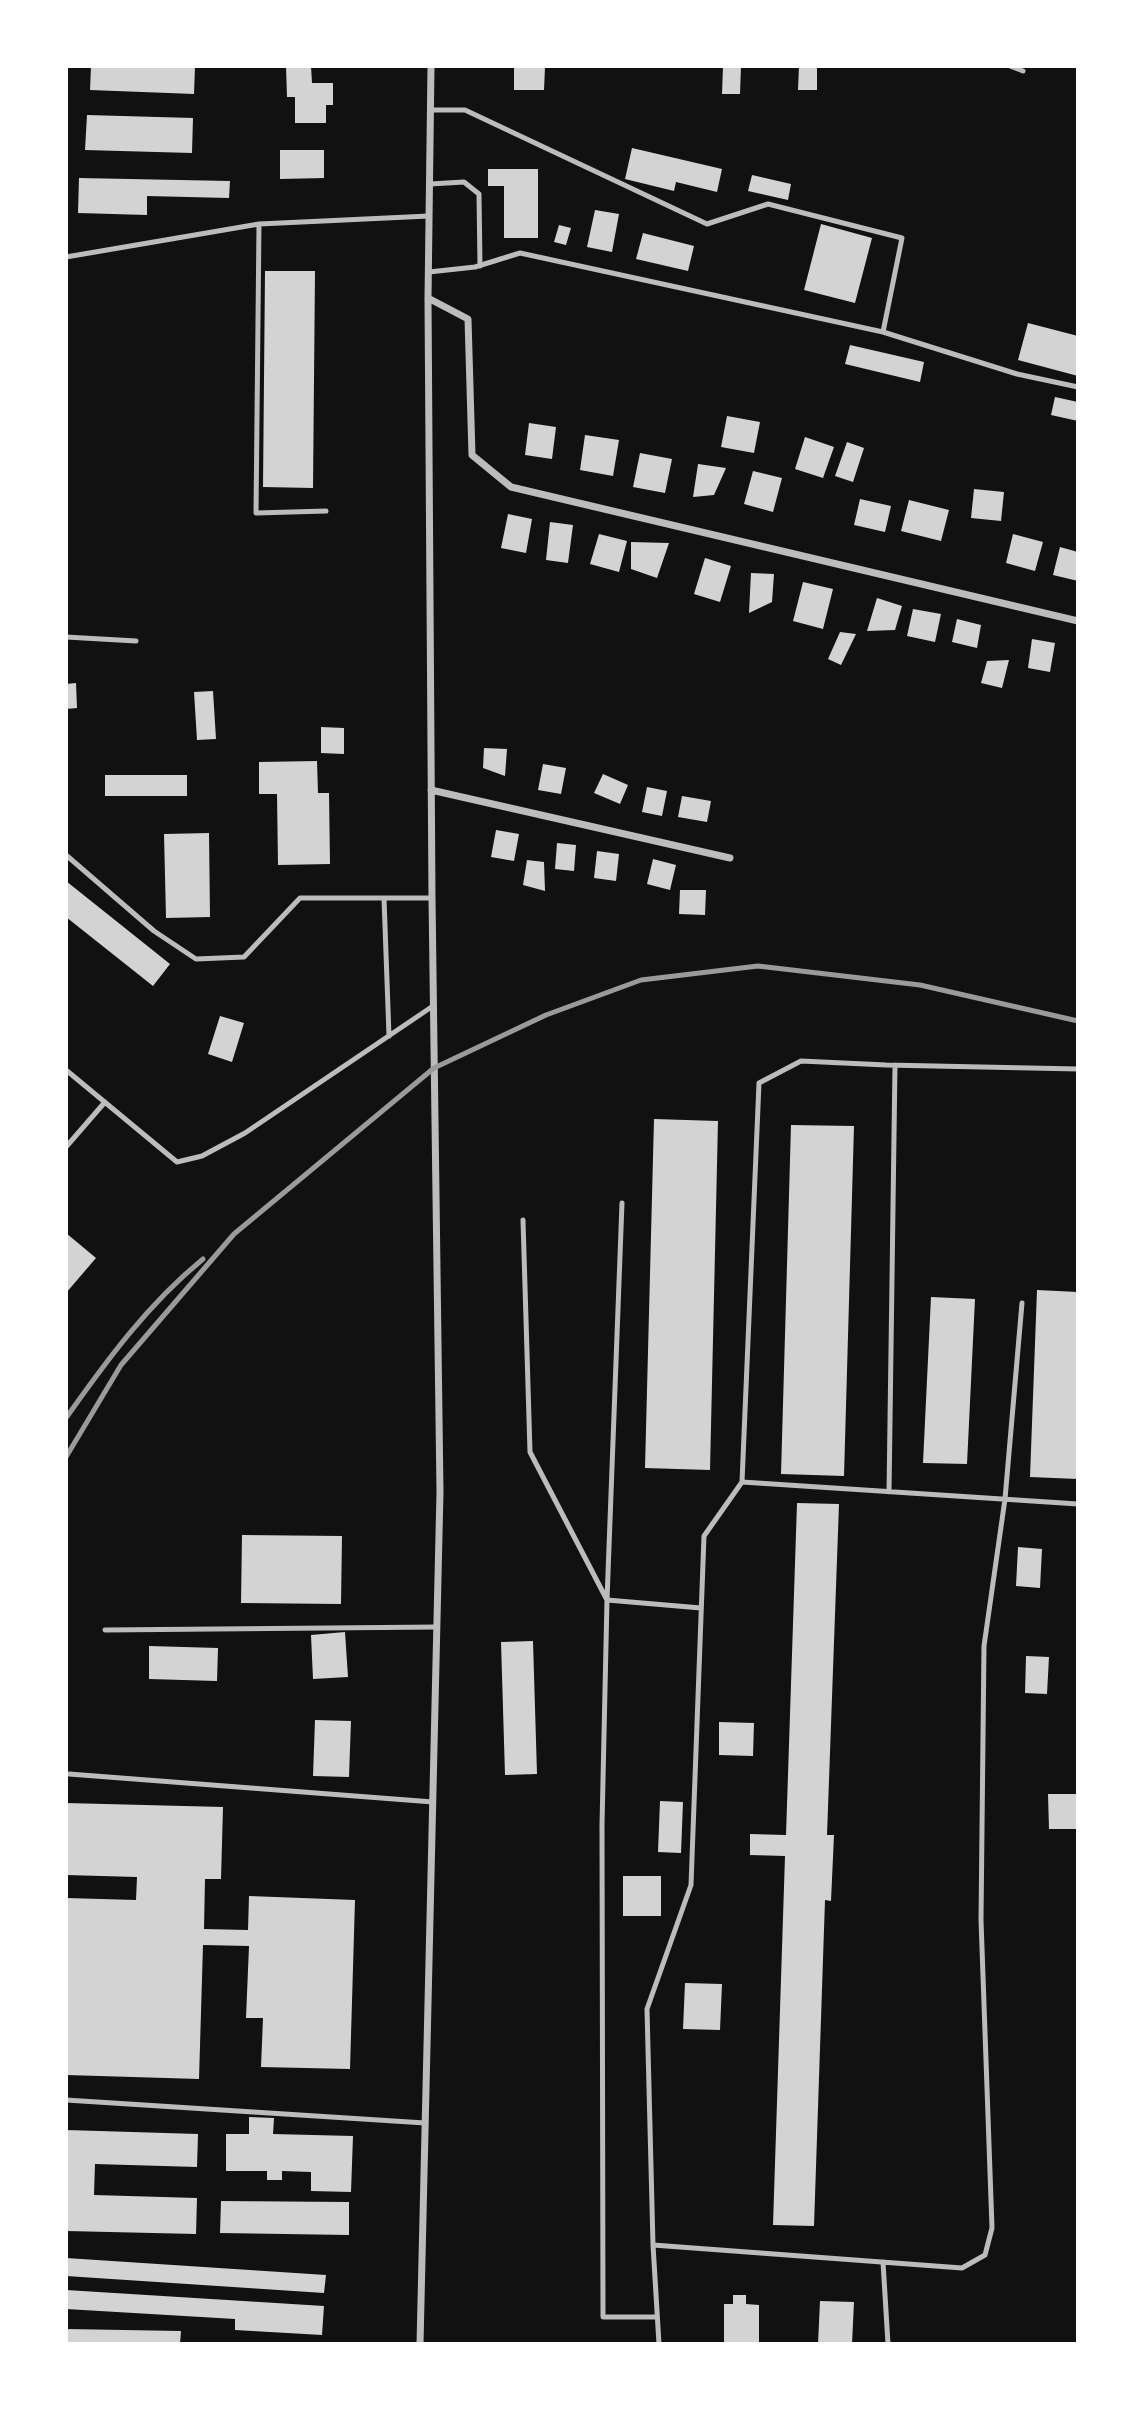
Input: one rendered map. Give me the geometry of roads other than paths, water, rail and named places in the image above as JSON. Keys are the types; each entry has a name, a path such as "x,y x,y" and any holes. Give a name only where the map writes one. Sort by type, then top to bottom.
{"street":[{"path":"420,2343 440,1492 431,790 428,298 431,66"},
{"path":"428,298 468,319 472,455 510,487 1077,621"},
{"path":"431,790 730,858"}],"lane":[{"path":"1010,66 1023,71"},
{"path":"431,110 465,110 707,223 768,204 902,238 883,332"},
{"path":"430,184 464,182 480,194 480,265"},
{"path":"66,257 259,224 429,216"},
{"path":"259,224 256,513 326,511"},
{"path":"429,272 480,265 520,253 883,332 1017,374 1077,387"},
{"path":"66,637 136,641"},
{"path":"66,855 154,931 196,959 244,957 300,898 432,898"},
{"path":"384,898 389,1036"},
{"path":"66,1070 177,1163 202,1156 245,1133 433,1006"},
{"path":"659,2343 653,2245 647,2009 691,1885 704,1536 742,1482 759,1083 801,1060 1077,1069"},
{"path":"889,1492 894,1065"},
{"path":"66,1147 105,1102"},
{"path":"622,1203 607,1600 603,1825 603,2317 657,2317"},
{"path":"523,1220 530,1452 607,1600"},
{"path":"653,2245 962,2268 985,2255 992,2228 981,1920 984,1646 1005,1499 1022,1303"},
{"path":"742,1482 1077,1504"},
{"path":"607,1600 701,1608"},
{"path":"105,1630 437,1627"},
{"path":"69,1774 433,1802"},
{"path":"66,2100 425,2123"},
{"path":"883,2263 888,2343"}],"railway":[{"path":"66,1457 121,1365 234,1234 434,1068 546,1015 641,980 758,966 920,985 1078,1021"},
{"path":"66,1418 146,1314 203,1259"}]}
